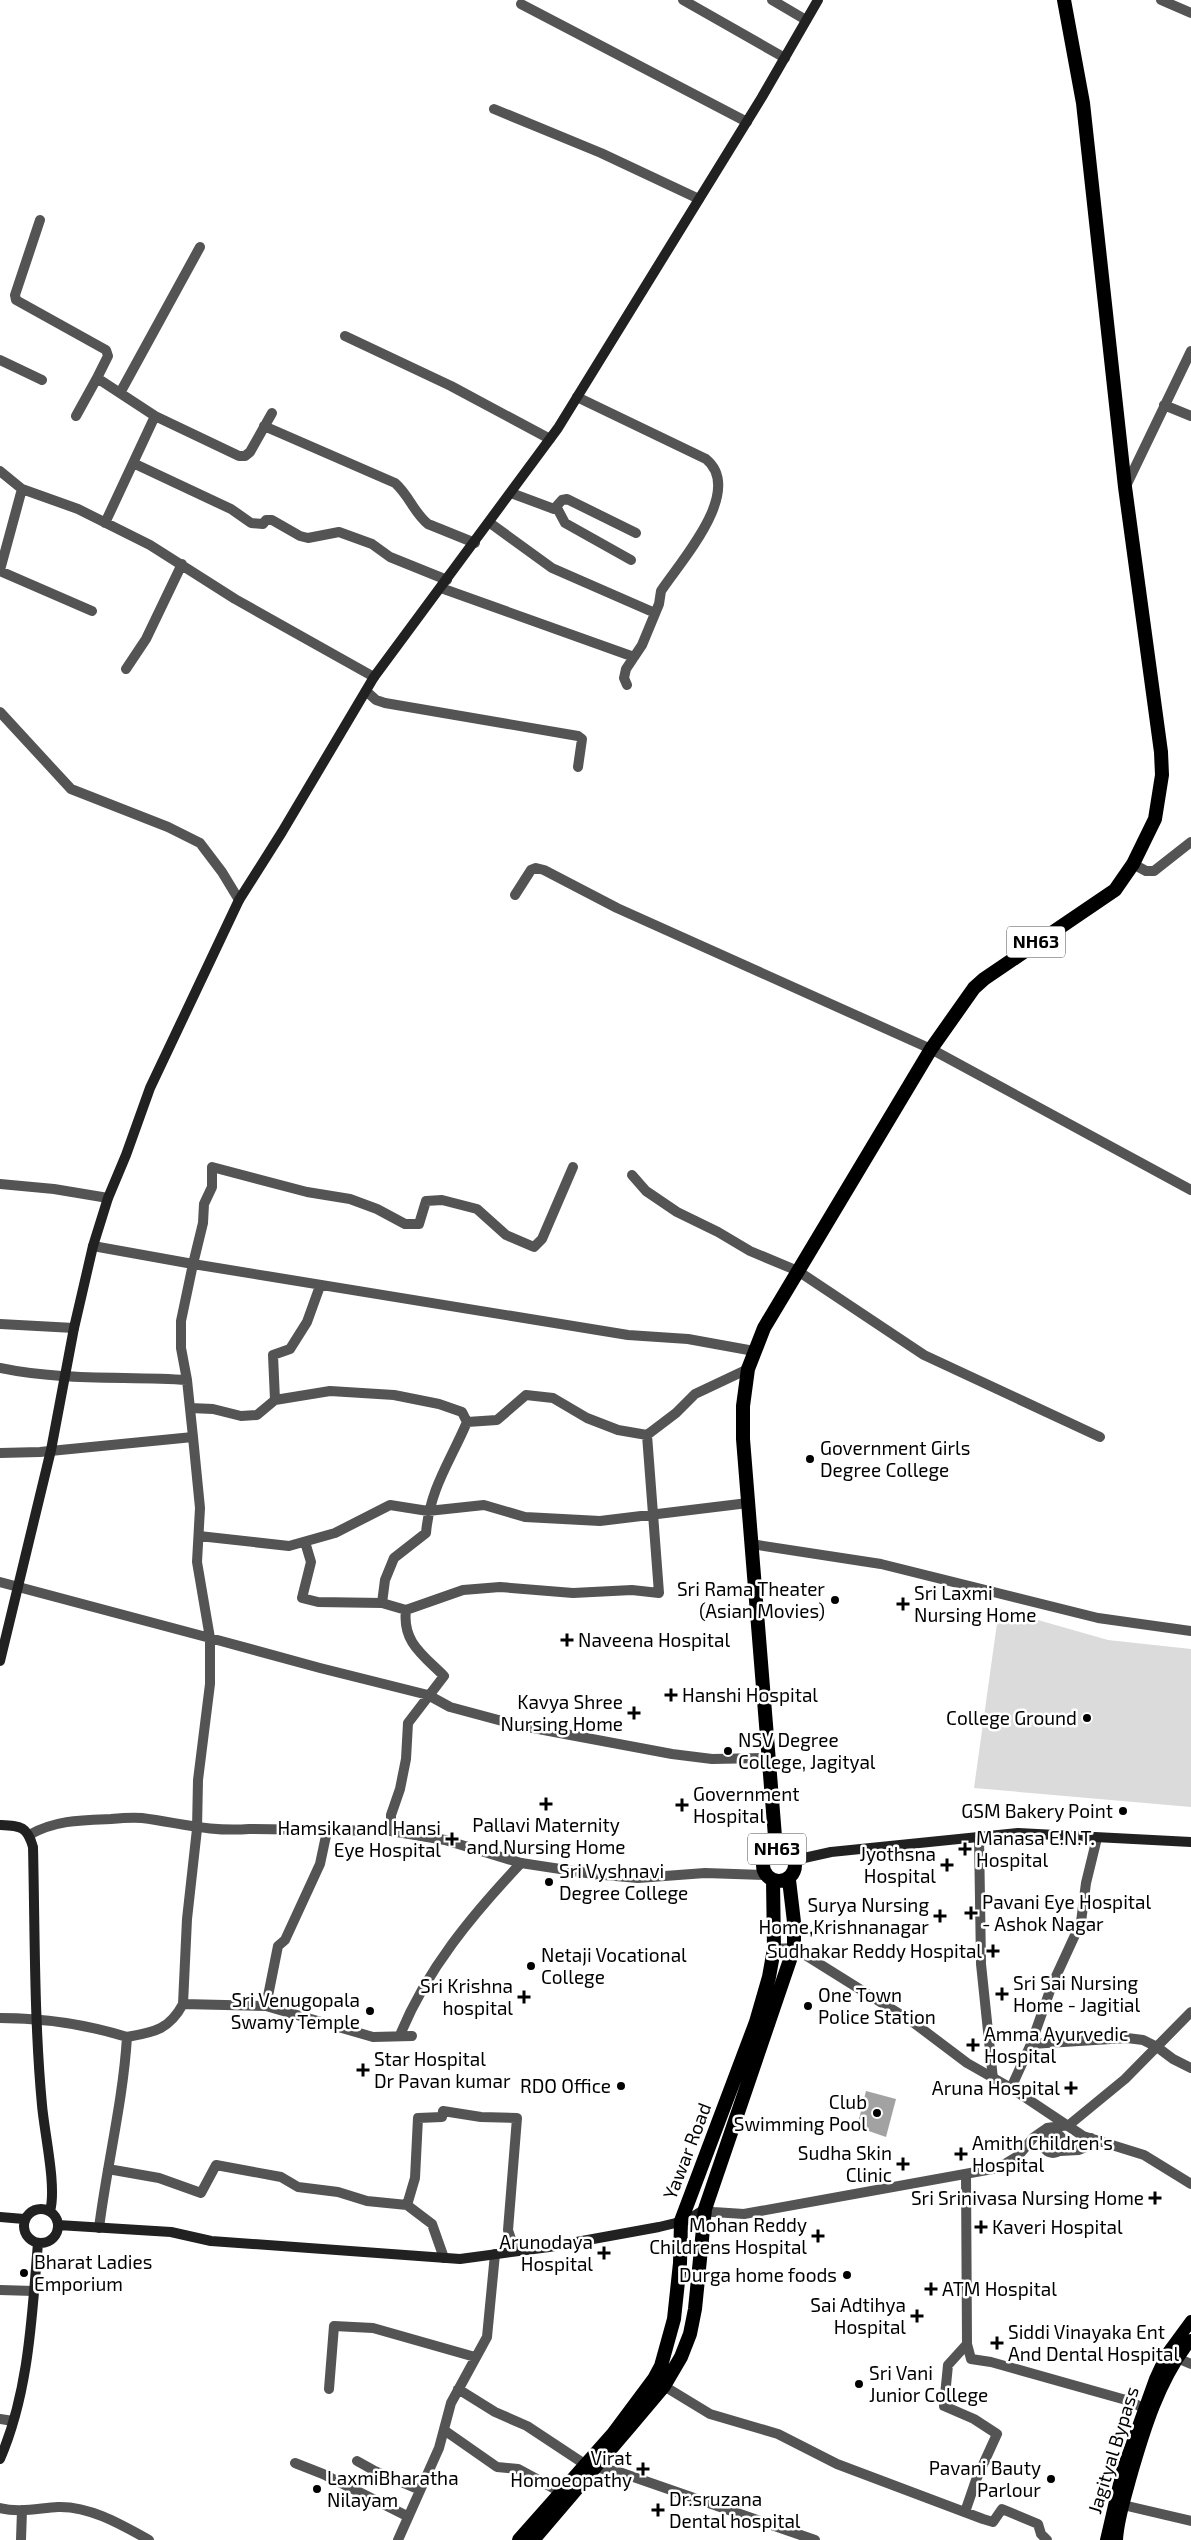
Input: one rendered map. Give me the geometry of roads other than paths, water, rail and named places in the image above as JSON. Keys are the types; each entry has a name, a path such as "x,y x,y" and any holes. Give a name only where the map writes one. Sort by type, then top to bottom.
{"highway":[{"name":"NH63","path":"776,1849 751,1544 743,1406 748,1369 754,1351 798,1271 932,1049 974,988 1015,956 1115,890 1134,864 1155,818 1162,775 1161,752 1125,487 1084,103 1064,0"},
{"name":"NH63","path":"533,2540 681,2357 690,2334 695,2309 704,2209 794,1948 794,1922 790,1880 795,1870 795,1860 788,1852 776,1849"},
{"name":"NH63","path":"776,1849 764,1858 763,1870 770,1878 790,1880"},
{"name":"Yawar Road","path":"659,2383 674,2319 680,2262 682,2217 756,2022 769,1977 774,1949 770,1878"},
{"name":"NH63","path":"519,2540 556,2498 591,2467"}],"main road":[{"path":"0,1660 50,1450 92,1246 108,1198 150,1088 239,900 374,678 550,439 700,199 818,0"},
{"path":"0,1825 23,1828 29,1835 33,1847 37,2020 42,2104 51,2187 50,2210"},
{"path":"795,1860 831,1852 1018,1833 1191,1842"},
{"path":"44,2208 50,2210 54,2214 58,2225 57,2231 50,2240 38,2243 25,2234 24,2219 32,2210 44,2208"},
{"path":"58,2225 171,2232 211,2241 460,2259 659,2227 704,2209"},
{"path":"0,2217 24,2219"},
{"path":"0,2459 13,2421 31,2334 38,2243"},
{"name":"Jagityal Bypass","path":"1106,2540 1122,2471 1172,2356 1191,2321"},
{"name":"Jagityal Bypass","path":"1172,2356 1191,2340"},
{"name":"Jagityal Bypass","path":"1117,2540 1124,2504 1149,2406"}],"street":[{"path":"683,0 785,58"},
{"path":"772,0 806,20"},
{"path":"1161,0 1191,13"},
{"path":"521,4 746,122"},
{"path":"494,109 602,153 700,199"},
{"path":"40,220 15,295 16,300 106,350 108,356 76,416"},
{"path":"120,394 200,247"},
{"path":"345,336 451,386 550,439"},
{"path":"1125,487 1191,351"},
{"path":"0,360 42,380"},
{"path":"97,378 155,416 239,456 245,456 250,452 272,413"},
{"path":"577,397 706,459 714,465 718,480 718,499 710,519 660,591 655,613 634,657 626,669 624,678 627,685"},
{"path":"1164,404 1191,416"},
{"path":"105,523 155,416"},
{"path":"264,426 395,484 403,490 422,519 428,524 475,543"},
{"path":"133,463 232,509 251,523 263,524 266,520 272,520 300,536 308,538 339,532 372,544 390,557 444,584 634,657"},
{"path":"0,471 22,489 78,509 150,545 236,599 374,678"},
{"path":"22,489 0,571 92,611"},
{"path":"511,493 554,509 557,508"},
{"path":"557,508 562,500 567,499 636,533"},
{"path":"557,508 565,523 631,560"},
{"path":"490,523 552,568 655,613"},
{"path":"126,669 146,639 182,564"},
{"path":"366,691 376,700 384,703 578,736 582,739 583,744 578,767"},
{"path":"0,712 71,789 160,823 200,843 222,872 239,900"},
{"path":"1134,864 1146,871 1154,870 1191,842"},
{"path":"516,895 531,870 536,868 544,870 617,908 932,1049 1191,1190"},
{"path":"0,2018 80,2025 127,2037 154,2032 174,2019 183,2004 187,1919 197,1829 198,1780 210,1684 210,1638 198,1562 200,1508 190,1408 181,1348 181,1321 203,1223 204,1204 212,1187 212,1167 307,1192 350,1199 377,1209 405,1224 419,1224 426,1201 442,1200 478,1208 506,1235 534,1247 542,1239 573,1168"},
{"path":"632,1175 646,1191 677,1212 718,1232 750,1251 798,1271 924,1355 1100,1437"},
{"path":"0,1184 45,1188 108,1198"},
{"path":"92,1246 320,1286 628,1335 688,1339 754,1351"},
{"path":"275,1400 274,1354 290,1349 307,1322 320,1286"},
{"path":"0,1324 11,1322 74,1328"},
{"path":"0,1368 21,1373 64,1376 186,1380"},
{"path":"467,1422 497,1420 526,1395 553,1398 587,1418 618,1430 647,1435 676,1413 696,1394 748,1369"},
{"path":"190,1408 213,1409 240,1416 257,1415 275,1400 330,1391 367,1392 439,1404 462,1412 467,1422 452,1457 437,1482 428,1511 426,1533 394,1558 385,1580 382,1603"},
{"path":"305,1542 311,1562 302,1598 318,1602 382,1603 406,1610 463,1590 500,1587 573,1592 632,1590 659,1593 647,1435"},
{"path":"0,1453 193,1437"},
{"path":"198,1536 290,1546 335,1533 390,1505 428,1511 484,1505 526,1517 600,1521 748,1503"},
{"path":"751,1544 881,1564 1098,1618 1191,1630"},
{"path":"0,1582 428,1695 450,1708 517,1725 672,1754 712,1759 769,1758"},
{"path":"391,1831 391,1815 400,1789 406,1760 408,1723 444,1676 411,1642 405,1622 406,1610"},
{"path":"29,1835 41,1828 64,1821 140,1818 197,1829 391,1831 445,1840 521,1863 593,1874 638,1878 705,1873 770,1878"},
{"path":"266,2006 278,1946 284,1940 320,1864 327,1830"},
{"path":"979,1836 981,1964 993,2079"},
{"path":"1011,2088 1031,2044 1052,1985 1081,1922 1086,1884 1097,1838"},
{"path":"400,2035 412,2006 451,1944 478,1909 521,1863"},
{"path":"774,1949 794,1948 914,2023 967,2063 1011,2088 1083,2136 1144,2155 1191,2184"},
{"path":"183,2004 266,2006 373,2037 412,2036"},
{"path":"704,2209 712,2212 744,2214 998,2168 1018,2156 1034,2137 1069,2125 1125,2079 1191,2012"},
{"path":"99,2228 122,2091 127,2037"},
{"path":"1031,2044 1127,2038 1143,2040 1191,2068"},
{"path":"407,2205 415,2178 418,2118 442,2117 443,2111 480,2117 516,2118 508,2230 515,2251"},
{"path":"1050,2131 1043,2142 1045,2148 1050,2153 1078,2150 1091,2145 1091,2138"},
{"path":"1050,2131 1061,2137 1063,2146 1060,2151"},
{"path":"108,2170 159,2178 201,2193 216,2165 281,2178 298,2187 338,2192 367,2201 407,2205 432,2224 444,2258"},
{"path":"966,2174 967,2344 971,2360 991,2362 1149,2406"},
{"path":"398,2540 407,2516 439,2448 451,2403 487,2337 495,2254"},
{"path":"0,2290 34,2291"},
{"path":"329,2389 334,2326 373,2328 475,2357"},
{"path":"965,2512 976,2480 997,2434 974,2418 944,2406 948,2365 967,2344"},
{"path":"1172,2356 1191,2364"},
{"path":"659,2383 710,2414 778,2434 838,2464 965,2512 993,2522 1002,2509 1038,2524 1041,2534 1047,2540"},
{"path":"458,2389 495,2412 527,2426 591,2467 622,2473 815,2540"},
{"path":"0,2419 13,2421"},
{"path":"444,2430 497,2467 518,2469 557,2490 556,2498"},
{"path":"357,2461 375,2471 420,2490"},
{"path":"295,2463 323,2474 407,2516"},
{"path":"1124,2504 1191,2521"},
{"path":"0,2508 22,2510 60,2507 92,2513 120,2524 149,2540"},
{"path":"21,2540 22,2510"}],"place":[{"name":"Government Girls Degree College","path":"810,1459"},
{"name":"Sri Rama Theater (Asian Movies)","path":"835,1600"},
{"name":"Sri Laxmi Nursing Home","path":"903,1604"},
{"name":"Naveena Hospital","path":"567,1640"},
{"name":"Hanshi Hospital","path":"671,1695"},
{"name":"Kavya Shree Nursing Home","path":"634,1713"},
{"name":"College Ground","path":"1087,1718"},
{"name":"NSV Degree College, Jagityal","path":"728,1751"},
{"name":"Pallavi Maternity and Nursing Home","path":"546,1804"},
{"name":"Government Hospital","path":"682,1805"},
{"name":"GSM Bakery Point","path":"1123,1811"},
{"name":"Hamsika and Hansi Eye Hospital","path":"452,1839"},
{"name":"Manasa E.N.T. Hospital","path":"965,1849"},
{"name":"Jyothsna Hospital","path":"947,1865"},
{"name":"Sri Vyshnavi Degree College","path":"549,1882"},
{"name":"Pavani Eye Hospital - Ashok Nagar","path":"971,1913"},
{"name":"Surya Nursing Home,Krishnanagar","path":"940,1916"},
{"name":"Sudhakar Reddy Hospital","path":"993,1951"},
{"name":"Netaji Vocational College","path":"531,1966"},
{"name":"Sri Sai Nursing Home - Jagitial","path":"1002,1994"},
{"name":"Sri Krishna hospital","path":"524,1997"},
{"name":"One Town Police Station","path":"808,2006"},
{"name":"Sri Venugopala Swamy Temple","path":"370,2011"},
{"name":"Amma Ayurvedic Hospital","path":"973,2045"},
{"name":"Star Hospital Dr Pavan kumar","path":"363,2070"},
{"name":"RDO Office","path":"621,2086"},
{"name":"Aruna Hospital","path":"1071,2088"},
{"name":"Club Swimming Pool","path":"877,2113"},
{"name":"Amith Children's Hospital","path":"961,2154"},
{"name":"Sudha Skin Clinic","path":"903,2164"},
{"name":"Sri Srinivasa Nursing Home","path":"1155,2198"},
{"name":"Kaveri Hospital","path":"981,2227"},
{"name":"Mohan Reddy Childrens Hospital","path":"818,2236"},
{"name":"Arunodaya Hospital","path":"604,2253"},
{"name":"Bharat Ladies Emporium","path":"24,2273"},
{"name":"Durga home foods","path":"847,2275"},
{"name":"ATM Hospital","path":"931,2289"},
{"name":"Sai Adtihya Hospital","path":"917,2316"},
{"name":"Siddi Vinayaka Ent And Dental Hospital","path":"997,2343"},
{"name":"Sri Vani Junior College","path":"859,2384"},
{"name":"Virat Homoeopathy","path":"643,2469"},
{"name":"Pavani Bauty Parlour","path":"1051,2479"},
{"name":"LaxmiBharatha Nilayam","path":"317,2489"},
{"name":"Dr.sruzana Dental hospital","path":"658,2510"}]}
